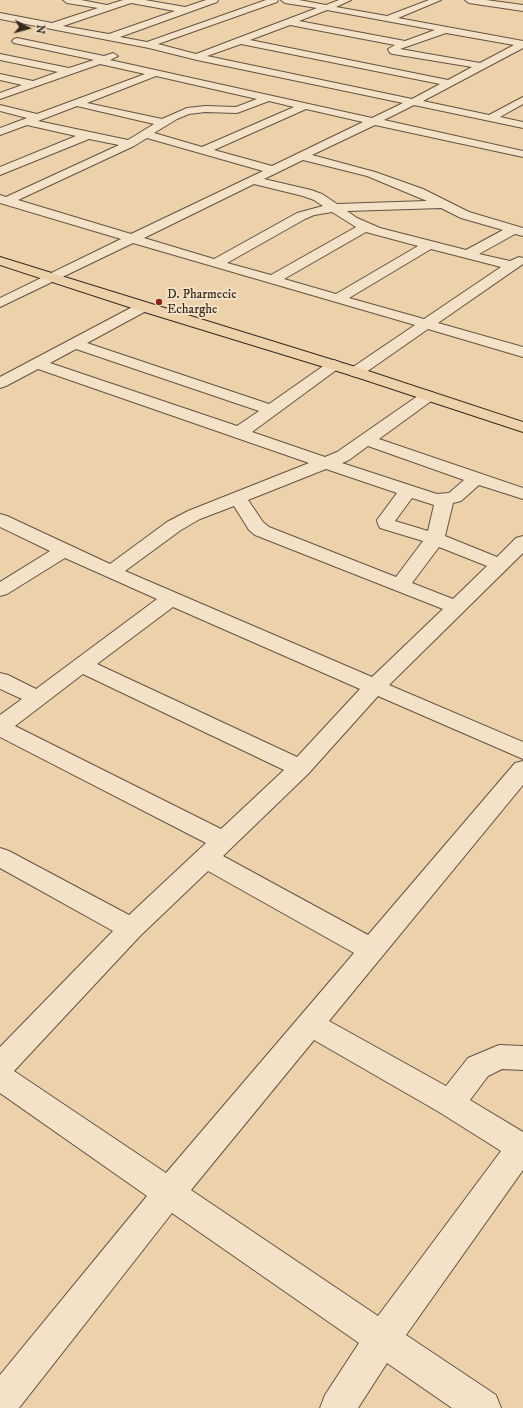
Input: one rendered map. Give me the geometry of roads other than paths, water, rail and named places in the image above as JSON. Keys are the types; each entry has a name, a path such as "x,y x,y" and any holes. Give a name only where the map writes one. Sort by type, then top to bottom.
{"main road":[{"path":"0,261 143,307 334,365 523,426"}],"street":[{"path":"67,0 108,8"},
{"path":"52,26 131,0 186,10"},
{"path":"110,37 214,0"},
{"path":"0,96 67,71 149,45 274,0"},
{"path":"285,0 523,44"},
{"path":"183,62 347,0"},
{"path":"388,19 437,0"},
{"path":"469,0 523,8"},
{"path":"0,16 149,45 197,57 523,125"},
{"path":"289,22 405,44"},
{"path":"63,28 13,42 102,60 154,73 523,154"},
{"path":"445,30 405,44 393,49 393,51 482,66"},
{"path":"241,41 450,83"},
{"path":"0,303 413,102 523,44"},
{"path":"0,57 67,71"},
{"path":"0,132 169,68"},
{"path":"0,77 32,84"},
{"path":"3,200 130,144 144,134 187,111 195,109 237,110 269,98"},
{"path":"491,118 523,100"},
{"path":"76,103 164,123"},
{"path":"204,150 305,106"},
{"path":"0,108 38,118"},
{"path":"26,122 130,144"},
{"path":"144,134 274,170"},
{"path":"0,172 88,136"},
{"path":"302,156 370,174 419,192 465,214 518,231"},
{"path":"252,180 318,197 353,221 365,227 468,255 517,262"},
{"path":"3,200 215,264 521,349"},
{"path":"215,264 301,216 333,208 442,204"},
{"path":"272,280 365,227"},
{"path":"468,255 518,231"},
{"path":"337,299 429,245"},
{"path":"356,372 517,262"},
{"path":"0,383 143,307"},
{"path":"74,343 226,411 239,433 275,446 436,500 455,497 476,478"},
{"path":"36,363 226,411 271,410"},
{"path":"239,433 334,365"},
{"path":"111,572 174,526 194,515 343,456 428,396"},
{"path":"366,440 523,494"},
{"path":"409,490 386,520 388,524 434,539 500,565"},
{"path":"238,498 256,526 262,531 457,607"},
{"path":"400,585 434,539 445,499"},
{"path":"0,520 111,572 523,751"},
{"path":"0,1066 131,930 300,768 375,686 523,542"},
{"path":"0,590 65,550"},
{"path":"172,598 0,727 215,849 372,950"},
{"path":"81,665 300,768"},
{"path":"0,680 37,698"},
{"path":"4,1391 523,769"},
{"path":"0,857 131,930"},
{"path":"310,1024 450,1103 523,1147 382,1339 338,1408"},
{"path":"450,1103 478,1066 499,1057 523,1058"},
{"path":"0,1077 483,1408"}],"place":[{"name":"D. Pharmecie Echarghe","path":"159,302"}]}
